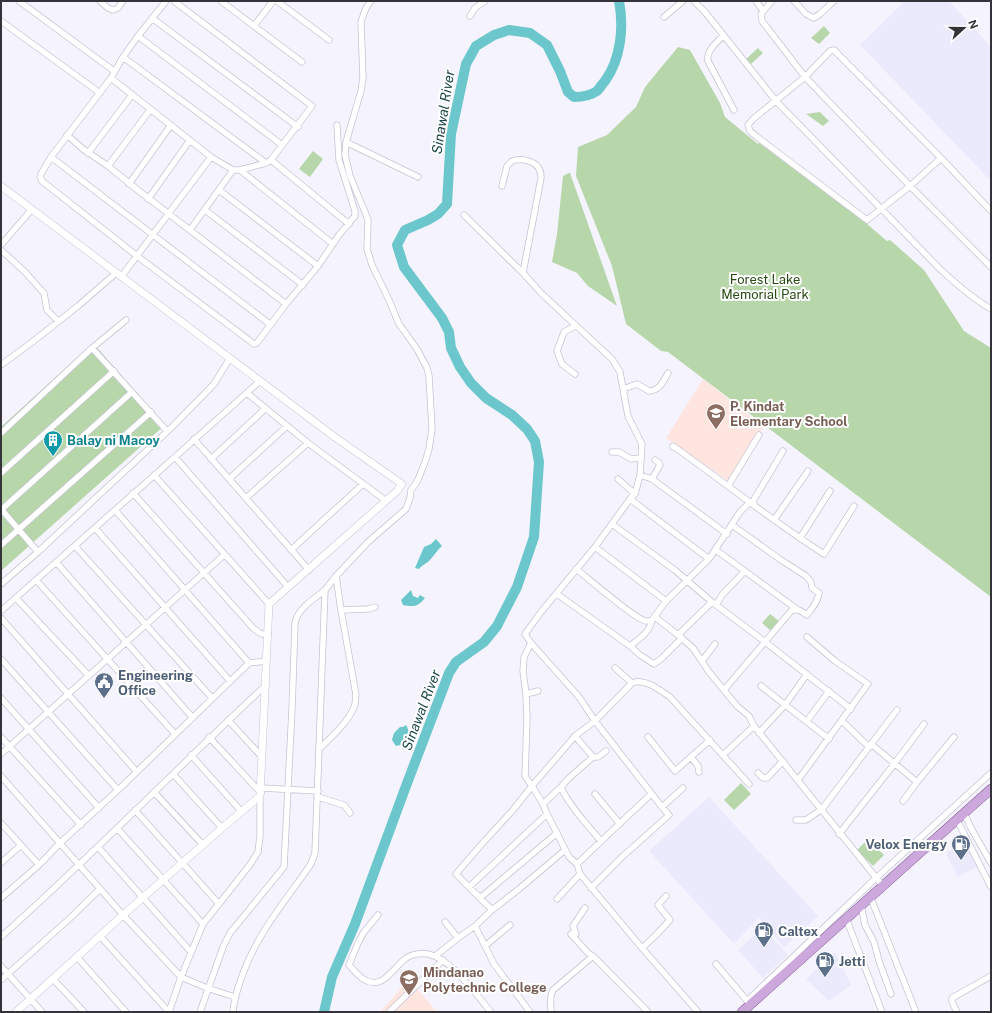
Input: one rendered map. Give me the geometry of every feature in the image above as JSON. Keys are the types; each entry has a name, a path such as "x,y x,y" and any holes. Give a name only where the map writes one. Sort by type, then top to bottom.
{"main road":[{"path":"742,1012 749,1003 991,789"}],"street":[{"path":"19,1 114,71"},
{"path":"100,1 108,8 113,10 118,8 123,1"},
{"path":"166,1 138,36 100,93 51,157 40,177 42,181 137,256 252,343 258,343 286,304 318,266 355,216 355,211 339,160 337,125"},
{"path":"110,78 211,157 233,170 240,170 268,162 298,126 312,108 311,104 174,1"},
{"path":"221,1 302,62"},
{"path":"254,26 273,1"},
{"path":"277,1 329,40"},
{"path":"200,1012 207,988 230,933 284,867 286,860 296,619 306,605 325,590 368,542 406,509 411,490 420,475 431,439 432,412 429,376 423,358 396,318 372,265 367,249 368,220 350,176 345,155 346,142 363,78 360,33 361,22 366,8 371,1"},
{"path":"470,16 474,8 486,1"},
{"path":"664,17 684,1"},
{"path":"694,1 705,12 722,36 776,101 946,274 978,301 991,309"},
{"path":"756,1 763,10"},
{"path":"772,1 763,10 761,17 762,22 805,76 910,186 991,267"},
{"path":"794,1 806,14 814,18 834,1"},
{"path":"152,18 298,126"},
{"path":"1,21 100,93"},
{"path":"138,36 282,145"},
{"path":"722,36 708,52 707,57 734,110"},
{"path":"941,158 910,186 868,220 753,134 748,128 749,123 805,76 830,50 834,50 941,158 991,211"},
{"path":"123,57 268,162 349,224"},
{"path":"88,153 132,96"},
{"path":"108,166 150,110"},
{"path":"129,184 171,125"},
{"path":"67,135 88,153 108,166 148,199 286,304"},
{"path":"148,199 190,140"},
{"path":"346,142 418,177"},
{"path":"51,157 271,325"},
{"path":"1,365 118,275 137,256 211,157"},
{"path":"502,186 507,166 512,161 517,159 530,161 537,165 540,170 541,178 523,273"},
{"path":"190,230 233,170"},
{"path":"240,170 333,244"},
{"path":"1,186 336,438 411,490"},
{"path":"219,190 318,266"},
{"path":"1,245 32,209"},
{"path":"205,210 303,285"},
{"path":"464,216 576,326 612,359 620,372 628,416 642,444 640,475 636,494 630,499 596,547 576,569 525,634 531,643 578,696 595,721 669,815 591,888"},
{"path":"1,250 25,272 44,293 47,310 58,321"},
{"path":"1,434 92,348 126,320"},
{"path":"575,374 562,364 557,351 564,332 576,326"},
{"path":"92,348 167,431"},
{"path":"1,584 38,552 167,431 214,384 230,358"},
{"path":"1,473 114,371"},
{"path":"623,389 637,384 649,391 656,390 660,387 668,373"},
{"path":"1,612 260,381"},
{"path":"38,552 1,510 132,392"},
{"path":"247,393 308,443 385,500"},
{"path":"212,459 265,409"},
{"path":"1,545 150,412"},
{"path":"229,479 287,426"},
{"path":"728,486 759,435"},
{"path":"194,439 309,570"},
{"path":"246,498 308,443"},
{"path":"673,448 673,446 774,520 824,554 854,506"},
{"path":"755,506 753,501 783,451"},
{"path":"612,452 619,452 631,459 641,458"},
{"path":"175,457 288,588"},
{"path":"652,479 660,466 655,460"},
{"path":"774,520 808,471"},
{"path":"100,936 169,1012 181,977 203,924 249,866 258,852 260,836 269,604 154,475"},
{"path":"640,475 652,479 727,534"},
{"path":"618,479 636,494"},
{"path":"291,550 363,484"},
{"path":"269,604 397,491 402,484"},
{"path":"800,538 830,490"},
{"path":"133,493 253,628 261,634 268,634"},
{"path":"630,499 709,559"},
{"path":"630,646 643,637 666,601 709,559 727,534 740,512 749,502"},
{"path":"115,510 249,663"},
{"path":"612,524 687,580 714,604 851,709"},
{"path":"716,550 744,572 807,615 817,601 818,593 812,588 811,582 806,576 732,525"},
{"path":"95,528 230,681"},
{"path":"75,546 212,698"},
{"path":"596,547 666,601"},
{"path":"1,754 30,730 48,712 224,555"},
{"path":"56,562 192,717"},
{"path":"576,569 635,615 647,621 654,618"},
{"path":"557,594 654,664 661,659 680,636 714,604 744,572"},
{"path":"319,749 350,714 355,704 356,694 336,576"},
{"path":"36,580 175,734"},
{"path":"233,1012 235,997 248,958 267,924 312,864 315,853 325,590"},
{"path":"16,598 89,676"},
{"path":"341,610 368,609 374,607"},
{"path":"724,690 764,641 792,610 799,610"},
{"path":"1,618 136,771"},
{"path":"654,618 680,636 693,648 724,690 737,706 748,716 754,726 822,809 839,834 882,885"},
{"path":"798,780 830,739 868,684 835,661 807,637"},
{"path":"531,643 527,650 523,664 526,694 527,738 524,776 544,804 547,814 565,850 569,857 577,864 580,874 698,1012"},
{"path":"702,661 715,644"},
{"path":"1,659 118,790"},
{"path":"1,898 39,865 60,843 118,790 249,663 266,661"},
{"path":"615,668 632,683"},
{"path":"760,733 785,705 806,674"},
{"path":"492,910 457,876 456,873 513,810 575,736 595,721 632,683 637,681 649,684 664,693 710,740 749,784"},
{"path":"1,937 98,847 209,737 266,684"},
{"path":"761,686 830,739"},
{"path":"526,694 538,691"},
{"path":"807,721 829,691"},
{"path":"1,698 99,808"},
{"path":"796,820 806,820 822,809 897,710"},
{"path":"228,720 262,757"},
{"path":"842,721 867,745 871,744 917,782"},
{"path":"839,834 924,724"},
{"path":"723,755 754,726"},
{"path":"575,736 593,757"},
{"path":"1,737 81,825"},
{"path":"209,737 261,792"},
{"path":"648,737 675,771 710,740"},
{"path":"903,801 954,737"},
{"path":"544,804 569,778 593,757 598,757 606,750"},
{"path":"191,755 241,811"},
{"path":"691,757 698,766 699,772"},
{"path":"758,773 763,778 767,778 783,761"},
{"path":"716,964 749,1003 876,878 991,773"},
{"path":"173,774 222,828"},
{"path":"1,776 123,915 181,977 207,988 235,997"},
{"path":"561,787 564,796 601,841"},
{"path":"662,807 683,788"},
{"path":"16,1012 261,792 288,789 318,794 344,805 350,813"},
{"path":"154,792 203,845"},
{"path":"595,794 620,824"},
{"path":"577,864 651,794"},
{"path":"135,810 219,904"},
{"path":"964,813 991,863"},
{"path":"469,887 547,814"},
{"path":"957,820 991,887"},
{"path":"2,825 39,865"},
{"path":"117,828 203,924"},
{"path":"480,898 557,832"},
{"path":"1,863 21,845"},
{"path":"98,847 191,952"},
{"path":"435,956 475,926 492,910 565,850"},
{"path":"557,900 580,874"},
{"path":"1,980 100,889"},
{"path":"642,948 670,920 658,906 666,896"},
{"path":"870,896 916,1012"},
{"path":"862,903 861,907 865,925 874,942 878,961 891,994"},
{"path":"585,908 573,926 576,934 571,934 588,953 593,956 648,1012"},
{"path":"378,915 358,942 349,965 365,980 374,983 383,981 406,958 424,954 435,956 443,960 454,969 491,1012"},
{"path":"846,918 882,1012"},
{"path":"445,922 458,938"},
{"path":"485,946 510,924"},
{"path":"475,926 494,964 530,1012"},
{"path":"551,1012 552,1002 550,996 553,990 593,956"},
{"path":"77,958 126,1012"},
{"path":"389,1012 443,960"},
{"path":"1,966 42,1012"},
{"path":"957,1012 952,1002 952,998 991,976"},
{"path":"53,979 84,1012"}],"shaded area":[{"path":"905,1 949,1 991,47 991,181 860,45"},
{"name":"P. Kindat Elementary School","path":"703,379 764,427 730,482 666,438"},
{"path":"709,797 818,916 784,947 759,918 734,944 649,851"},
{"path":"964,839 979,866 958,877 946,854"},
{"path":"763,927 788,955 763,978 738,950"},
{"path":"835,952 851,985 829,1001 806,979"},
{"name":"Mindanao Polytechnic College","path":"409,979 437,1012 380,1012"}],"green space":[{"path":"824,26 830,33 819,44 811,38"},
{"name":"Forest Lake Memorial Park","path":"678,47 690,50 720,103 725,117 758,144 759,143 866,223 887,241 890,240 924,270 964,331 991,348 991,597 668,352 661,351 626,324 612,266 576,176 578,147 607,135 636,107 645,87"},
{"path":"758,48 763,53 751,64 746,59"},
{"path":"820,112 829,121 823,126 806,114"},
{"path":"313,151 323,159 310,177 299,169"},
{"path":"569,173 617,306 588,286 577,273 552,262 557,234 563,176"},
{"path":"93,343 165,425 1,571 1,427"},
{"path":"770,614 779,621 771,631 762,623"},
{"path":"741,783 751,794 734,810 724,800"},
{"path":"868,839 884,855 873,866 857,850"}],"water":[{"path":"436,539 442,546 428,562 419,569 415,568 424,547 431,544"},
{"path":"411,590 413,596 418,598 420,595 425,598 415,606 403,605 401,600"},
{"path":"406,725 409,736 404,743 396,746 392,740 394,733 400,727"}],"waterway":[{"name":"Sinawal River","path":"324,1012 332,977 355,924 449,673 456,662 484,642 497,626 517,587 534,537 539,462 535,441 527,429 512,415 486,398 471,383 460,367 451,348 449,332 442,318 404,267 397,245 405,230 438,214 447,204 451,134 466,64 476,46 494,35 509,30 530,33 547,45 560,71 568,92 574,97 589,95 599,89 615,63 621,32 619,1"}],"place":[{"name":"P. Kindat Elementary School","path":"716,430"},
{"name":"Balay ni Macoy","path":"53,457"},
{"name":"Engineering Office","path":"104,699"},
{"name":"Velox Energy","path":"961,861"},
{"name":"Caltex","path":"764,948"},
{"name":"Jetti","path":"825,978"},
{"name":"Mindanao Polytechnic College","path":"409,996"}]}
